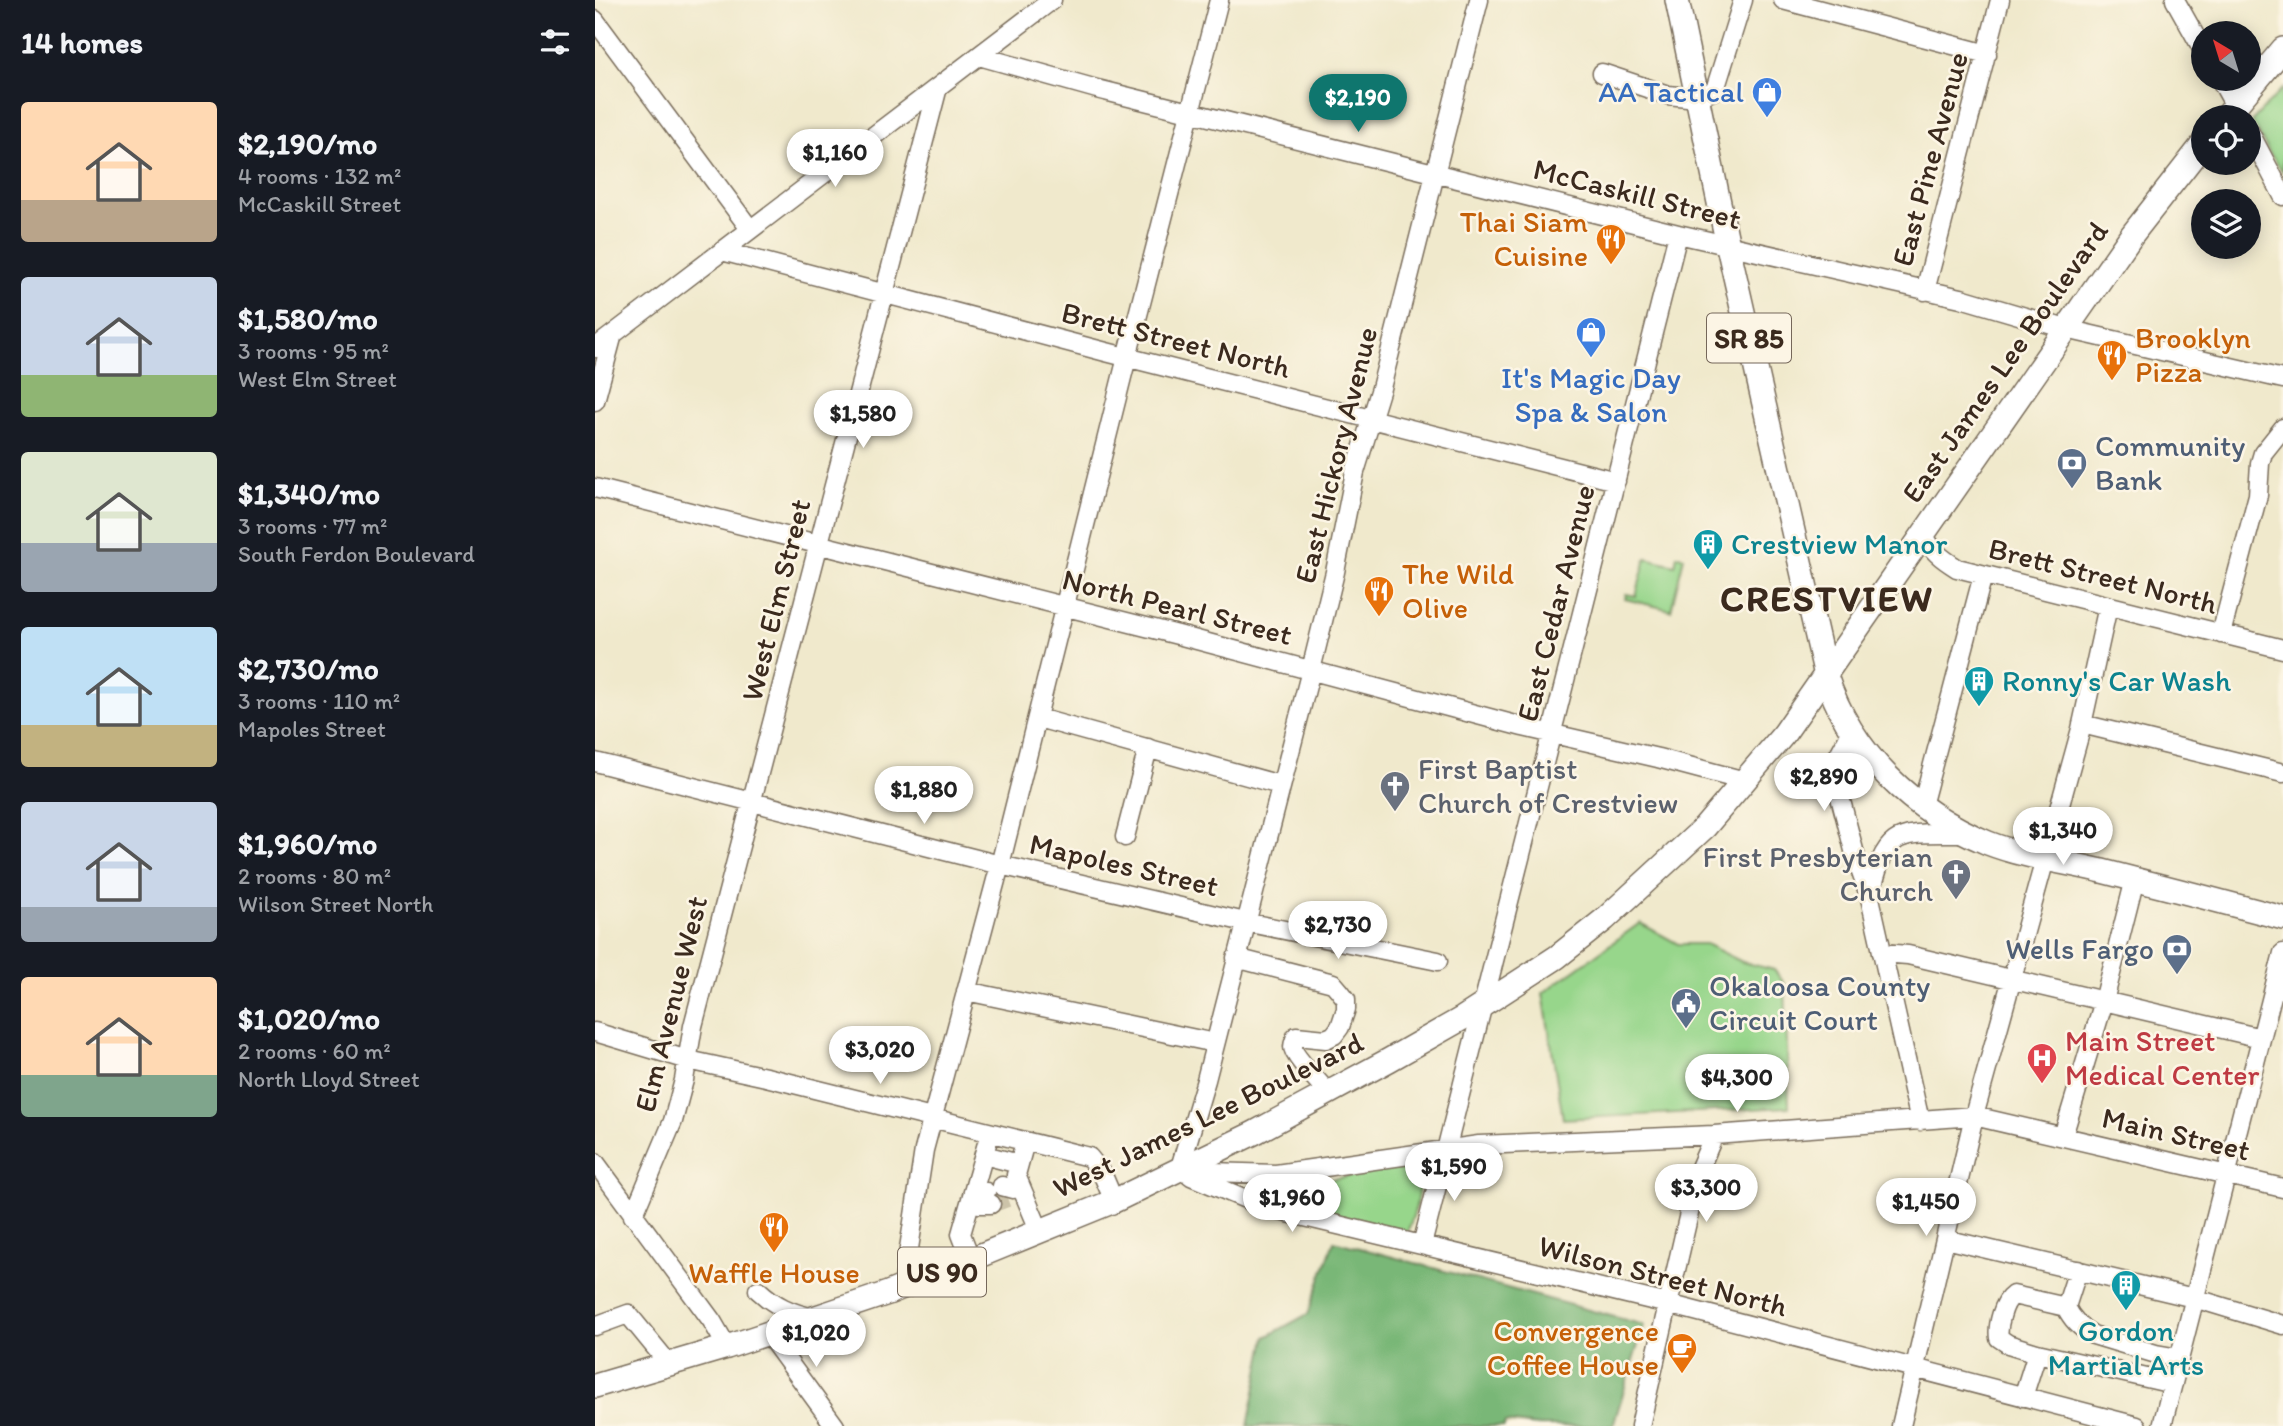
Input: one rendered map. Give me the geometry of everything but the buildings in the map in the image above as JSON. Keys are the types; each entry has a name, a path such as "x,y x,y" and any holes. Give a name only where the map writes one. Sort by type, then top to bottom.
{"main road":[{"name":"SR 85","path":"1677,0 1728,246 1826,676 1835,703 1851,732 1882,771 1922,806 1989,843 2283,918"},
{"path":"2240,105 2283,49"},
{"name":"East James Lee Boulevard","path":"1483,1005 1557,957 1605,919 1705,827 1745,781 1826,676 2131,236 2191,159"},
{"name":"West James Lee Boulevard","path":"595,1387 768,1334 903,1287 1114,1201 1179,1171 1328,1093 1483,1005"}],"street":[{"path":"595,348 1052,0"},
{"path":"903,1287 923,1150 1038,718 1219,0"},
{"name":"East Hickory Avenue","path":"1179,1171 1215,1043 1311,670 1335,572 1355,472 1381,388 1479,0"},
{"path":"1602,73 1668,95 1697,98 1715,90 1743,0"},
{"path":"1783,0 1987,54"},
{"name":"East Pine Avenue","path":"1925,291 2000,0"},
{"path":"2175,0 2191,29"},
{"path":"595,20 750,229"},
{"name":"McCaskill Street","path":"979,56 1189,112 1678,234 1961,298 2066,329 2283,379"},
{"name":"West Elm Street","path":"751,802 938,87"},
{"path":"2261,154 2283,197"},
{"name":"East Cedar Avenue","path":"1422,1245 1678,234"},
{"name":"Brett Street North","path":"722,251 1616,481"},
{"path":"595,401 613,334"},
{"path":"2221,634 2258,495 2263,453 2283,428"},
{"name":"North Pearl Street","path":"595,488 1311,670 1551,734 1582,739 1745,781"},
{"name":"Brett Street North","path":"1923,534 1938,557 1957,568 2283,649"},
{"path":"1922,806 1983,575"},
{"path":"1901,1426 1974,1116 2082,724 2108,606"},
{"path":"1038,718 1280,785"},
{"path":"2082,724 2283,773"},
{"path":"1851,732 1836,758 1840,797 1870,898 1920,1121"},
{"path":"1125,837 1148,748"},
{"name":"Mapoles Street","path":"595,762 1000,865 1245,922 1439,961"},
{"name":"Elm Avenue West","path":"633,1216 673,1121 688,1060 693,1026 751,802"},
{"path":"1870,898 1880,860 1885,849 1895,840 1906,835 1968,833"},
{"path":"2063,1136 2105,1001 2135,879"},
{"path":"1882,953 1908,955 2261,1038"},
{"path":"1236,958 1333,983 1346,999 1340,1027 1334,1035 1326,1039 1296,1036 1293,1048 1296,1058 1311,1071 1328,1093"},
{"path":"2162,1426 2282,958"},
{"path":"966,991 1215,1043"},
{"path":"595,1032 688,1060 1089,1157 1101,1173 1114,1201"},
{"name":"Main Street","path":"1179,1171 1276,1174 1479,1144 1714,1135 1974,1116 2283,1188"},
{"path":"990,1133 983,1155 996,1196 1040,1232"},
{"path":"1640,1426 1699,1170 1714,1135"},
{"path":"971,1260 961,1234 1016,1175 1025,1142"},
{"path":"983,1155 1019,1164"},
{"path":"595,1162 712,1321 727,1347"},
{"name":"Wilson Street North","path":"1179,1171 1267,1208 1668,1304 2137,1426"},
{"path":"1945,1239 2194,1298 2283,1325"},
{"path":"2066,1307 2078,1270"},
{"path":"758,1290 772,1303 790,1312 814,1318"},
{"path":"2173,1384 2008,1345 1999,1338 1998,1328 2007,1299 2013,1295 2066,1307 2076,1323 2093,1335 2179,1358"},
{"path":"595,1326 628,1314 669,1364"},
{"path":"768,1334 835,1426"},
{"path":"2023,1397 2037,1353"}],"green space":[{"path":"2283,88 2283,172 2261,138 2261,111"},
{"path":"1677,555 1684,557 1671,610 1625,599 1626,594 1636,596 1646,558 1675,565"},
{"path":"1640,923 1678,944 1706,944 1742,962 1774,970 1785,984 1789,1107 1563,1119 1543,993"},
{"path":"1410,1164 1419,1171 1419,1189 1405,1237 1271,1205 1243,1188 1327,1180"},
{"path":"1334,1241 1644,1325 1613,1426 1539,1426 1505,1422 1504,1426 1248,1426 1266,1337 1308,1314"}],"tunnel":[{"path":"991,1204 1007,1198"}],"place":[{"name":"AA Tactical","path":"1767,119"},
{"name":"Thai Siam Cuisine","path":"1611,266"},
{"name":"It's Magic Day Spa & Salon","path":"1591,359"},
{"name":"Brooklyn Pizza","path":"2112,382"},
{"name":"Community Bank","path":"2072,490"},
{"name":"Crestview Manor","path":"1708,571"},
{"name":"The Wild Olive","path":"1379,618"},
{"name":"Ronny's Car Wash","path":"1979,708"},
{"name":"First Baptist Church of Crestview","path":"1395,813"},
{"name":"First Presbyterian Church","path":"1956,901"},
{"name":"Wells Fargo","path":"2177,976"},
{"name":"Okaloosa County Circuit Court","path":"1686,1030"},
{"name":"Main Street Medical Center","path":"2042,1085"},
{"name":"Waffle House","path":"774,1254"},
{"name":"Gordon Martial Arts","path":"2126,1312"},
{"name":"Convergence Coffee House","path":"1682,1375"}],"district":[{"name":"CRESTVIEW","path":"1827,598"}]}
